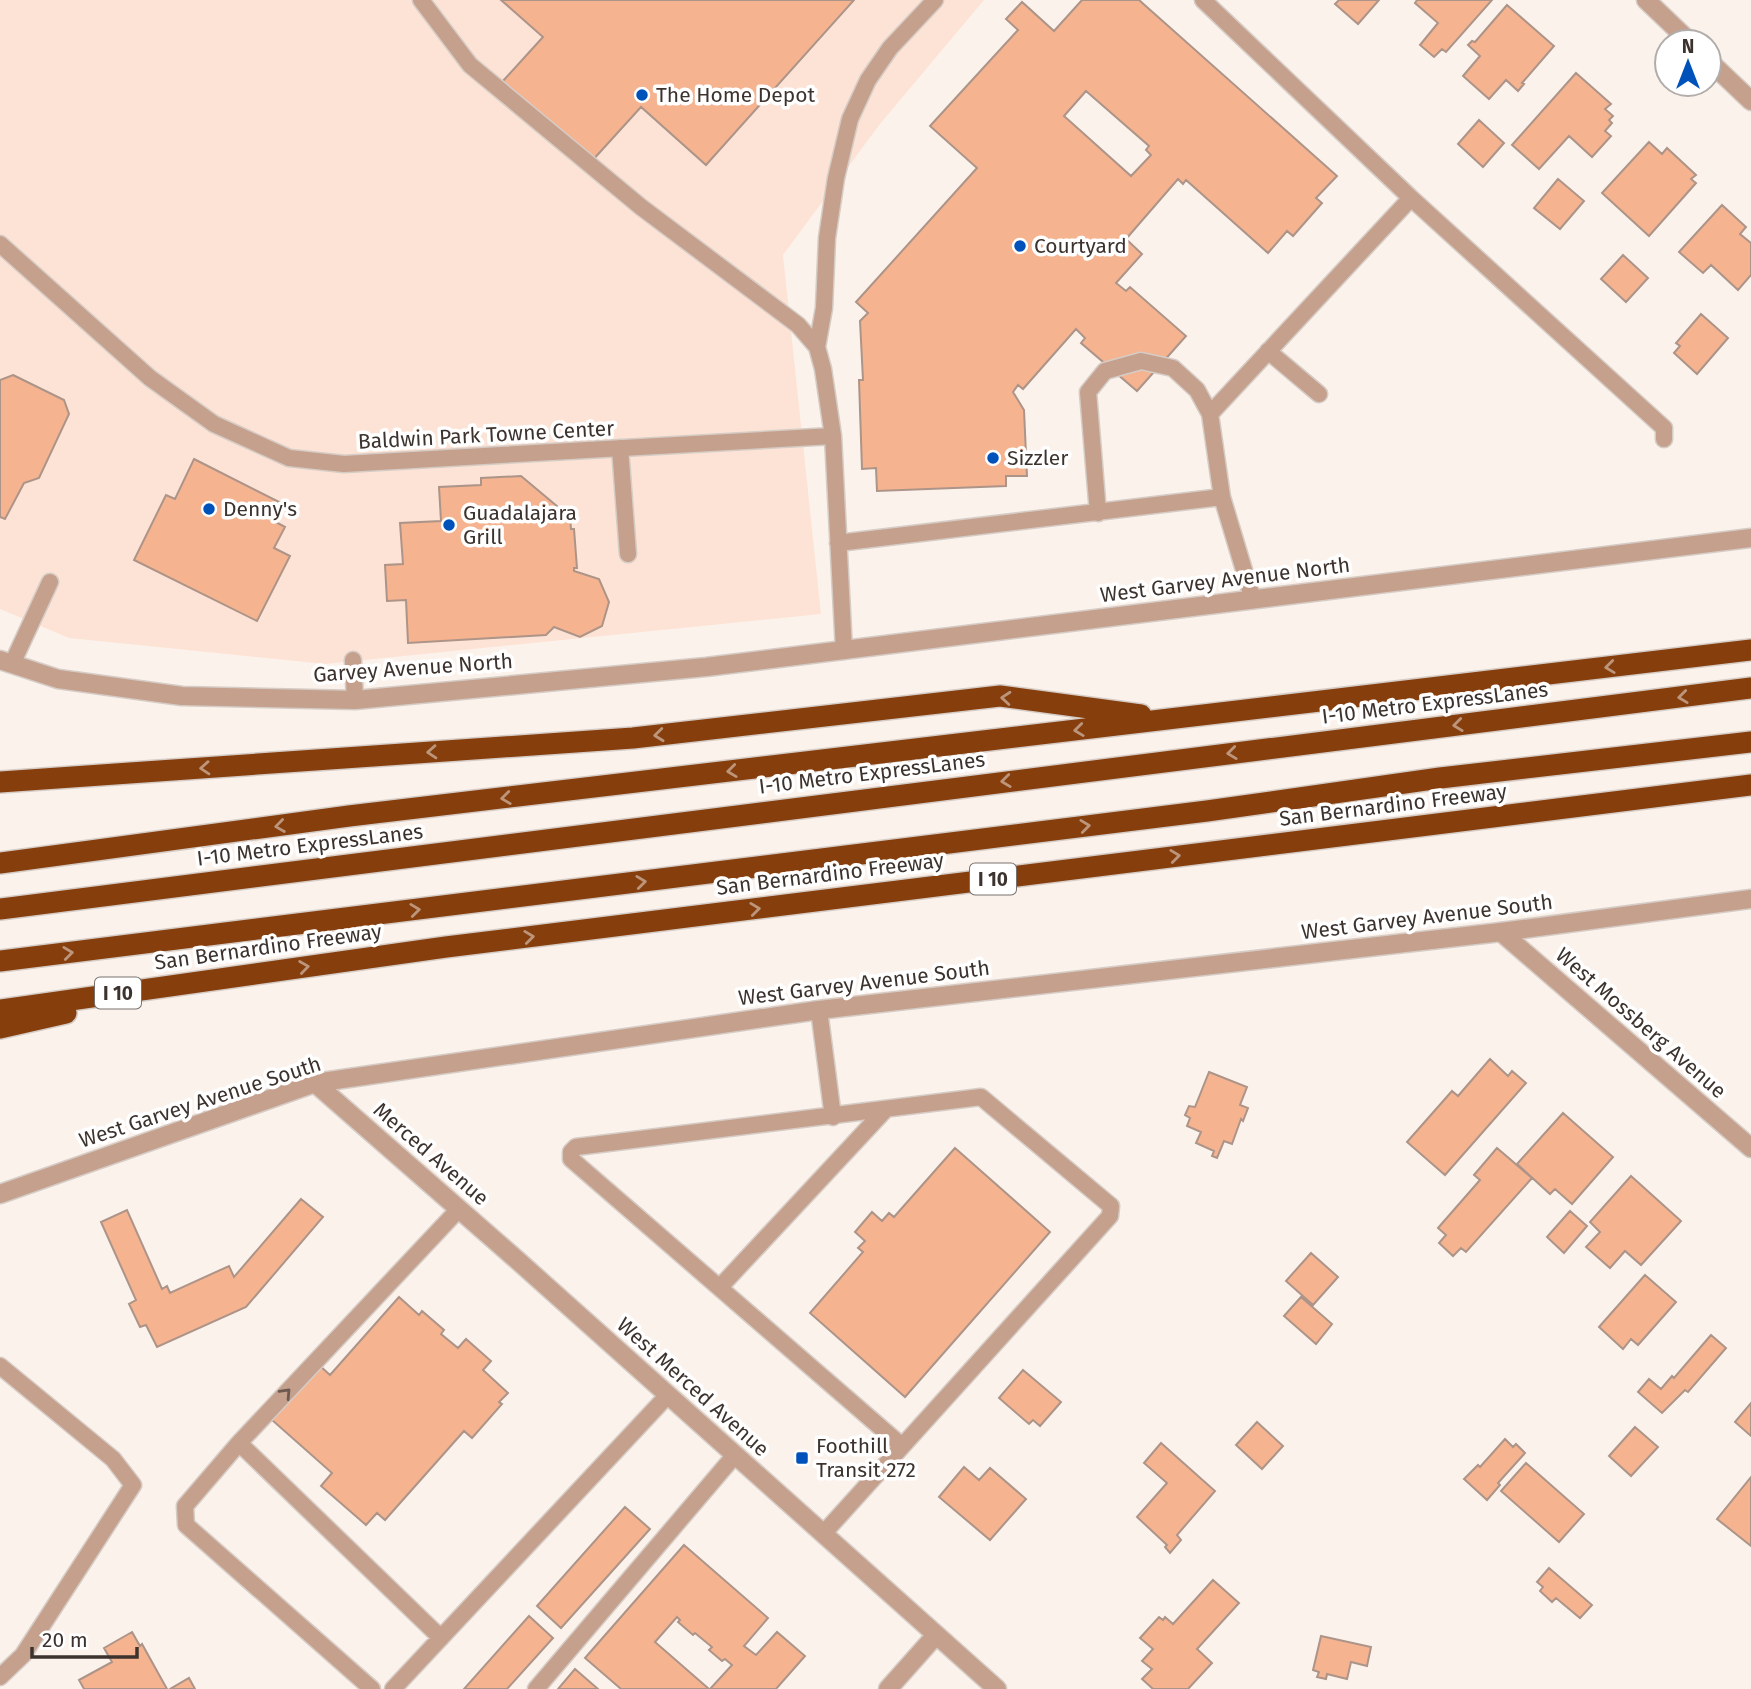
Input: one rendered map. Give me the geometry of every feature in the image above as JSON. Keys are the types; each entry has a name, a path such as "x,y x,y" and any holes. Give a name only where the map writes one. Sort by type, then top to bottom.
{"highway":[{"path":"0,863 349,816 1751,650"},
{"name":"I-10 Metro ExpressLanes","path":"0,909 1751,688"},
{"path":"0,782 632,738 1000,696 1171,719"},
{"path":"0,961 1207,811 1440,778 1751,742"},
{"name":"San Bernardino Freeway","path":"0,1010 446,947 1751,785"},
{"path":"0,1028 236,977"}],"street":[{"path":"1646,0 1675,28"},
{"path":"1723,74 1751,101"},
{"name":"West Garvey Avenue North","path":"706,667 1751,538"},
{"name":"Garvey Avenue North","path":"6,662 58,679 182,696 355,700 706,667"},
{"name":"West Garvey Avenue South","path":"0,1194 315,1083 819,1010 1501,932 1751,899"},
{"name":"West Mossberg Avenue","path":"1501,932 1751,1148"},
{"name":"Merced Avenue","path":"315,1083 516,1259"},
{"name":"West Merced Avenue","path":"516,1259 997,1689"},
{"path":"888,1689 936,1635"}],"lane":[{"path":"421,0 470,65 641,207 798,325 817,347"},
{"path":"844,650 833,436 817,347 824,308 827,238 836,178 850,119 867,80 890,48 935,0"},
{"path":"1203,0 1411,198 1664,428 1664,439"},
{"path":"1210,414 1411,198"},
{"name":"Baldwin Park Towne Center","path":"2,251 150,378 214,424 289,458 344,464 833,436"},
{"path":"1268,351 1319,394"},
{"path":"1098,513 1088,392 1105,371 1142,361 1173,368 1197,390 1210,414 1222,497 1253,600"},
{"path":"621,448 628,554"},
{"path":"838,542 1222,497"},
{"path":"6,662 50,582"},
{"path":"353,660 355,700"},
{"path":"819,1010 833,1116"},
{"path":"823,1534 1110,1216 1111,1206 981,1097 576,1147 570,1152 570,1159 902,1446"},
{"path":"720,1287 885,1110"},
{"path":"372,1689 186,1525 185,1506 239,1443 459,1209"},
{"path":"0,1366 113,1459 133,1485 23,1655 0,1676"},
{"path":"393,1689 668,1395"},
{"path":"239,1443 441,1637"},
{"path":"536,1689 735,1455"}],"shaded area":[{"path":"0,0 984,0 880,124 783,255 821,614 325,664 69,638 0,609"}],"building":[{"name":"The Home Depot","path":"501,0 854,0 706,165 641,107 591,162 502,82 543,37"},
{"name":"Courtyard","path":"1082,0 1139,0 1337,176 1316,198 1322,203 1293,236 1287,231 1268,253 1186,180 1183,184 1178,179 1126,239 1142,254 1116,283 1126,291 1130,287 1186,336 1137,391 1081,343 1085,338 1076,329 1023,389 1018,385 1013,392 1024,410 1027,476 1006,476 1006,486 877,491 876,468 862,469 859,380 863,380 860,321 868,313 856,302 977,168 930,126 1018,30 1006,19 1022,2 1054,31","holes":["1086,91 1149,146 1146,150 1151,155 1131,176 1064,116"]},
{"path":"1339,0 1379,0 1358,24 1335,4"},
{"path":"1417,0 1492,0 1446,52 1442,49 1434,57 1420,45 1438,23 1415,3"},
{"path":"1507,5 1554,46 1518,91 1506,80 1489,99 1463,76 1480,56 1468,45 1472,41 1475,42"},
{"path":"1576,73 1611,104 1605,109 1613,116 1609,120 1612,123 1605,131 1611,136 1592,157 1569,136 1539,169 1512,145"},
{"path":"1479,120 1504,143 1483,167 1458,144"},
{"path":"1649,142 1662,154 1667,148 1696,175 1691,179 1696,183 1649,236 1602,193"},
{"path":"1558,179 1584,201 1560,229 1534,208"},
{"path":"1722,205 1746,227 1740,234 1751,243 1751,275 1738,290 1711,265 1703,273 1679,252"},
{"path":"1623,255 1648,278 1626,302 1601,279"},
{"path":"1701,314 1728,338 1697,374 1674,353 1680,346 1676,343"},
{"path":"13,375 64,400 69,414 39,478 24,483 5,519 0,517 0,380"},
{"path":"194,459 283,504 274,521 285,527 274,548 290,556 257,621 134,560 166,495 175,499"},
{"path":"521,476 570,517 571,529 574,529 577,568 574,568 574,571 599,579 609,602 602,626 580,637 554,627 546,635 408,643 406,600 387,601 385,565 403,564 400,523 441,521 439,487 481,485 481,478"},
{"path":"1490,1059 1508,1076 1512,1071 1526,1083 1445,1175 1407,1142 1452,1091 1458,1096"},
{"path":"1209,1072 1247,1087 1240,1105 1248,1108 1243,1121 1241,1119 1232,1144 1224,1141 1217,1158 1212,1156 1214,1151 1196,1143 1201,1132 1187,1126 1190,1118 1185,1115 1189,1106 1195,1107"},
{"path":"1563,1113 1613,1157 1572,1204 1555,1189 1550,1194 1517,1164"},
{"path":"955,1148 1050,1232 905,1397 810,1313 863,1252 858,1248 865,1241 855,1232 872,1212 882,1221 889,1213 894,1217"},
{"path":"1497,1148 1532,1178 1466,1252 1461,1248 1453,1256 1439,1243 1446,1235 1438,1228 1480,1180 1474,1175"},
{"path":"1631,1176 1681,1221 1641,1265 1625,1251 1610,1268 1586,1247 1600,1232 1590,1222"},
{"path":"301,1199 323,1217 246,1307 157,1347 146,1325 140,1327 129,1304 136,1300 101,1222 127,1210 162,1289 167,1286 170,1293 229,1266 234,1277"},
{"path":"1570,1211 1587,1226 1564,1253 1547,1237"},
{"path":"1311,1253 1338,1277 1313,1305 1286,1281"},
{"path":"1645,1275 1676,1302 1638,1345 1631,1339 1623,1349 1599,1327"},
{"path":"399,1297 419,1315 422,1311 444,1330 441,1334 458,1348 466,1339 491,1361 483,1370 508,1393 499,1402 502,1404 472,1438 464,1431 385,1520 377,1513 366,1525 321,1486 332,1473 272,1420 319,1365 330,1375"},
{"path":"1301,1297 1332,1324 1316,1344 1284,1316"},
{"path":"1711,1335 1726,1348 1688,1392 1685,1390 1662,1413 1638,1392 1649,1379 1661,1389"},
{"path":"1023,1370 1061,1402 1040,1426 1033,1420 1029,1424 999,1398"},
{"path":"1751,1403 1751,1436 1735,1422"},
{"path":"1257,1422 1283,1446 1262,1469 1236,1445"},
{"path":"1635,1427 1658,1447 1631,1476 1609,1456"},
{"path":"1505,1439 1513,1447 1516,1444 1525,1453 1498,1483 1500,1485 1487,1500 1464,1479 1478,1465 1480,1467"},
{"path":"1161,1443 1215,1491 1177,1535 1181,1540 1170,1553 1165,1547 1167,1545 1137,1517 1167,1483 1144,1463"},
{"path":"1526,1463 1584,1514 1559,1542 1501,1491"},
{"path":"964,1467 979,1480 990,1468 1026,1499 990,1540 939,1497"},
{"path":"1751,1477 1751,1546 1717,1519"},
{"path":"625,1507 650,1529 561,1628 537,1606"},
{"path":"684,1545 768,1618 744,1646 756,1655 777,1632 805,1656 776,1689 710,1689 732,1665 725,1659 722,1661 709,1650 712,1647 695,1633 693,1635 678,1622 680,1620 677,1617 655,1642 709,1689 621,1689 585,1658"},
{"path":"1549,1568 1592,1605 1580,1618 1556,1598 1552,1602 1540,1591 1543,1587 1537,1582"},
{"path":"1213,1580 1239,1603 1197,1649 1212,1663 1188,1689 1153,1689 1142,1679 1152,1669 1142,1661 1153,1649 1140,1638 1159,1617 1163,1620 1165,1617 1173,1624"},
{"path":"529,1616 553,1638 507,1689 464,1689"},
{"path":"132,1632 140,1646 142,1644 167,1689 84,1689 79,1680 112,1662 104,1648"},
{"path":"1321,1636 1371,1647 1367,1666 1351,1662 1347,1679 1327,1674 1326,1679 1317,1677 1319,1672 1313,1670"},
{"path":"575,1669 598,1689 558,1689"},
{"path":"189,1678 195,1689 170,1689"}],"place":[{"name":"The Home Depot","path":"642,95"},
{"name":"Courtyard","path":"1020,246"},
{"name":"Sizzler","path":"993,458"},
{"name":"Denny's","path":"209,509"},
{"name":"Guadalajara Grill","path":"449,525"},
{"name":"Foothill Transit 272","path":"802,1458"}]}
